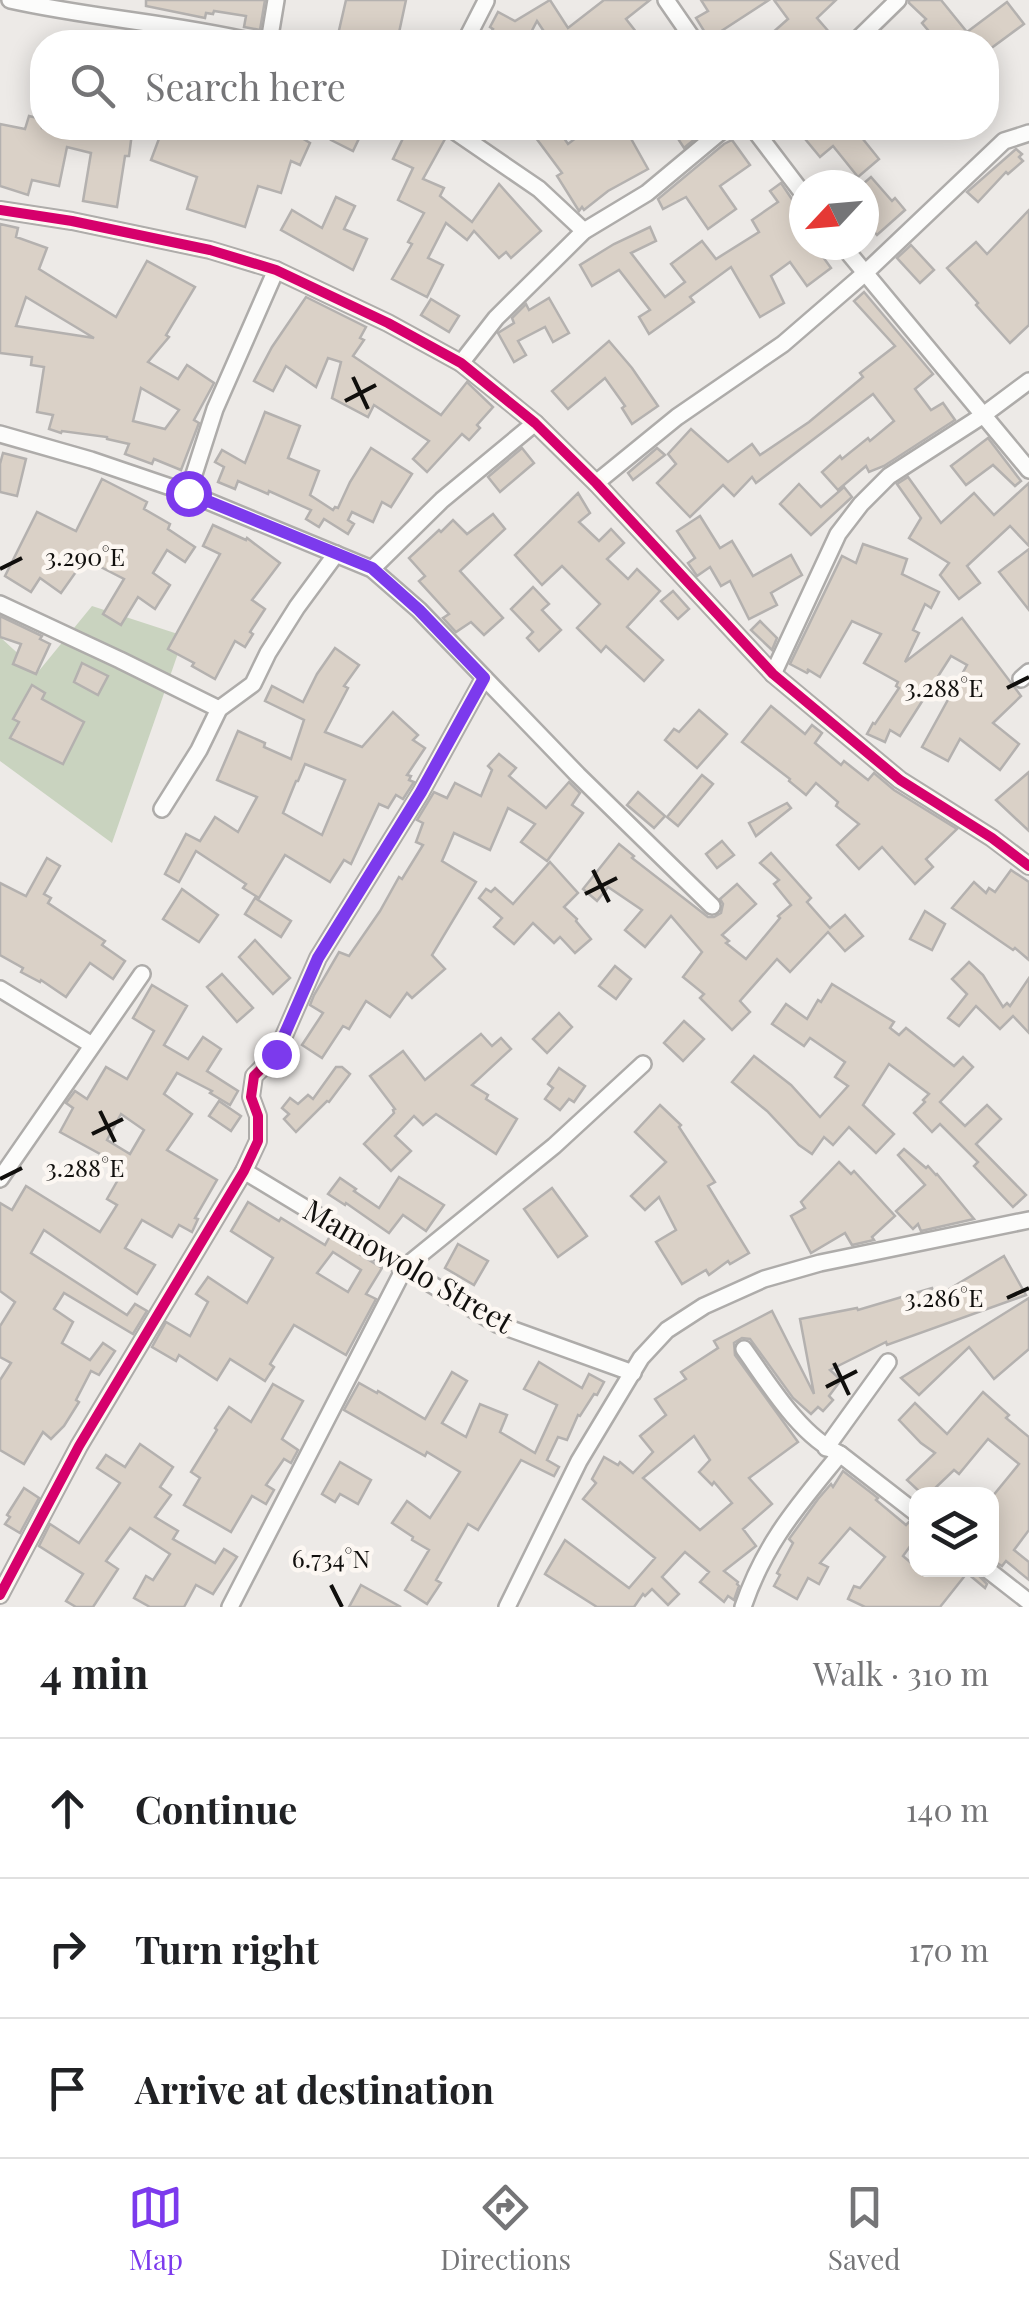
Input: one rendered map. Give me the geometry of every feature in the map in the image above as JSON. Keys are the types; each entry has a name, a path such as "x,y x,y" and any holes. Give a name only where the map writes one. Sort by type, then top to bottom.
{"street":[{"path":"10,0 195,30"},
{"path":"271,30 276,0"},
{"path":"666,0 687,30"},
{"path":"867,30 898,0"},
{"path":"471,30 486,2"},
{"path":"596,482 677,417 783,344 864,274 1004,141 1029,133"},
{"path":"468,140 539,189 584,231"},
{"path":"461,364 496,318 584,231 647,193 711,140"},
{"path":"768,140 789,172"},
{"path":"0,210 210,250 276,270 388,323 461,364 535,423 596,482 773,674 900,780 1029,866"},
{"path":"853,260 1029,470"},
{"path":"188,493 215,409 276,270"},
{"path":"773,674 838,534 860,504 889,476 1029,382"},
{"path":"372,568 442,500 535,423"},
{"path":"0,434 188,493 372,568 419,610 578,776 712,906"},
{"path":"162,808 199,750 218,709 253,684 297,606 336,554"},
{"path":"0,604 218,709"},
{"path":"0,1595 79,1446 244,1171 258,1141 258,1116 251,1098 254,1076 276,1054 318,958 421,792 484,678"},
{"path":"0,1180 142,974"},
{"path":"0,988 92,1045"},
{"path":"230,1607 405,1268 554,1146 643,1064"},
{"name":"Mamowolo Street","path":"244,1171 498,1324 633,1373"},
{"path":"507,1607 579,1462 641,1358 667,1330 704,1306 764,1279 820,1263 1029,1220"},
{"path":"744,1349 783,1404 833,1451 909,1508"},
{"path":"743,1607 770,1544 888,1362"},
{"path":"997,1577 1029,1602"}],"green space":[{"path":"92,606 184,636 112,843 0,761 0,637 38,672"}],"building":[{"path":"146,0 265,0 260,30 244,27 246,16 214,11 206,13 205,18 146,6"},
{"path":"346,0 406,0 400,30 339,30"},
{"path":"550,0 568,28 604,0 650,0 626,19 635,30 543,30 537,21 532,30 490,27 498,12 515,21"},
{"path":"701,0 769,0 723,30 703,30 696,18 708,11"},
{"path":"774,0 836,0 817,18 827,30 776,30 788,19"},
{"path":"941,0 965,30 928,30 922,23 926,19 909,3"},
{"path":"1007,2 1024,24 999,42 999,30 970,30"},
{"path":"29,116 30,140 131,140 117,207 83,201 91,153 67,147 59,186 32,180 28,195 0,186 0,124 25,129"},
{"path":"158,140 310,143 300,165 291,161 281,193 258,186 245,227 187,209 197,177 151,160"},
{"path":"331,140 358,140 353,151"},
{"path":"402,140 444,140 423,179 444,188 440,196 472,222 499,184 541,231 511,258 506,252 499,258 474,231 467,240 446,223 428,258 443,265 427,297 392,279 424,213 398,200 413,168 393,159"},
{"path":"537,140 565,140 568,144 573,140 632,140 648,169 579,211 557,176 562,173"},
{"path":"732,140 750,165 720,186 736,209 708,229 686,197 663,209 658,199"},
{"path":"806,140 864,140 879,159 866,170 852,170 833,146 820,157"},
{"path":"1016,149 1023,161 1006,172 978,202 967,192"},
{"path":"781,183 789,195 789,260 825,260 831,268 807,286 790,262 771,276 784,303 760,317 731,267 690,297 694,302 649,334 639,317 650,310 619,270 592,286 580,265 650,227 656,241 631,253 665,297 685,282 671,264 702,241 716,259 759,232 752,220 778,202 770,191"},
{"path":"879,186 892,201 895,198 905,210 879,233"},
{"path":"336,197 355,206 344,229 367,239 353,270 281,230 292,210 322,228"},
{"path":"1029,210 1029,325 1010,343 947,268 976,242 987,254"},
{"path":"0,224 18,228 16,237 47,248 39,269 116,317 147,261 195,287 166,335 169,337 148,362 178,379 187,365 214,383 194,420 199,423 181,470 154,459 152,464 125,454 129,444 107,437 49,429 53,415 37,412 44,367 31,365 32,357 0,353","holes":["26,297 94,338 16,326","141,388 179,410 165,429 133,421"]},
{"path":"911,245 934,270 920,283 897,258"},
{"path":"864,292 933,374 915,389 931,410 943,403 955,420 884,466 869,472 866,466 838,490 822,472 894,421 873,394 756,483 752,477 734,496 723,485 690,517 657,483 676,464 668,454 691,429 728,462 752,444 760,455 809,422 895,346 854,301"},
{"path":"306,297 366,327 360,338 364,340 353,356 441,415 467,382 493,407 477,425 480,428 469,440 462,434 427,472 413,459 429,441 374,405 368,417 332,398 341,362 328,358 316,387 286,366 273,391 254,381"},
{"path":"549,298 569,333 553,342 545,327 518,341 526,355 514,362 498,333 514,323 512,318 526,304 529,310"},
{"path":"431,299 459,316 449,332 421,315"},
{"path":"609,341 658,406 632,424 622,408 625,406 605,378 568,409 552,391"},
{"path":"265,412 300,426 288,458 319,471 310,495 333,510 338,508 371,448 412,474 391,507 382,502 373,522 352,512 348,520 354,524 348,534 324,519 319,527 306,519 311,510 269,491 268,494 238,481 235,489 218,482 224,467 215,462 222,450 245,463"},
{"path":"988,438 1021,481 1015,486 993,465 966,485 951,466"},
{"path":"522,448 534,463 500,492 488,477"},
{"path":"657,448 665,455 633,480 628,473"},
{"path":"3,453 26,459 17,496 0,492"},
{"path":"908,477 941,523 974,493 994,515 1029,483 1029,546 1010,526 967,566 980,583 959,599 940,575 949,563 909,538 921,518 897,484"},
{"path":"102,479 147,502 144,509 170,524 168,529 195,547 185,562 167,550 153,573 170,585 155,609 138,597 121,625 103,614 124,579 85,559 61,593 40,578 31,592 5,576 37,512 76,531"},
{"path":"799,484 821,507 844,487 852,497 811,535 780,504"},
{"path":"578,493 590,513 579,522 599,541 611,529 624,543 607,559 628,579 637,569 660,591 627,627 663,660 644,681 606,646 601,652 577,628 600,604 562,566 542,585 515,555"},
{"path":"493,514 505,529 460,571 503,618 484,635 471,622 456,632 443,618 449,614 419,581 425,576 409,558 453,520 467,534"},
{"path":"700,516 720,548 732,541 753,576 791,555 802,575 771,593 777,605 749,619 730,581 721,586 710,567 697,576 688,563 695,558 677,531"},
{"path":"213,525 247,538 280,563 252,600 265,609 250,632 253,634 245,647 235,641 215,679 168,649 220,554 203,546"},
{"path":"863,544 907,559 902,574 939,592 931,608 925,604 913,630 919,633 905,662 962,618 1021,696 993,723 1019,744 1000,770 960,739 948,761 922,747 967,665 951,656 900,736 890,730 885,742 867,734 899,688 898,682 864,663 881,634 852,621 820,677 790,664 842,556 856,563"},
{"path":"1029,549 1029,610 999,572"},
{"path":"533,587 549,604 542,610 561,630 539,651 527,638 533,632 511,609"},
{"path":"673,591 689,609 678,619 661,601"},
{"path":"0,616 42,636 40,639 50,644 36,674 13,664 21,644 0,637"},
{"path":"760,621 777,638 772,650 751,630"},
{"path":"335,648 359,665 344,686 348,688 325,732 362,747 393,712 418,735 413,740 425,748 407,775 414,782 403,799 396,795 388,808 379,804 351,864 344,860 330,882 285,855 259,898 243,888 246,884 196,851 179,882 165,874 186,834 200,841 215,817 238,832 257,797 217,780 238,731 291,759 304,720 265,701 272,686 303,702","holes":["305,764 345,780 322,835 283,813"]},
{"path":"82,663 108,676 98,695 74,682"},
{"path":"32,685 45,693 42,699 84,722 63,764 10,738 19,722 13,719"},
{"path":"771,706 805,734 812,725 822,733 815,743 841,765 844,761 868,780 874,773 957,829 926,859 933,867 915,884 882,847 859,869 837,845 859,824 816,783 806,795 742,742"},
{"path":"699,710 727,734 697,768 665,740 674,729 679,732"},
{"path":"499,754 516,768 509,776 546,808 569,782 580,793 572,805 583,813 547,861 521,842 535,824 508,808 490,850 454,833 442,861 476,882 432,955 445,969 412,998 407,993 390,1017 366,1001 349,1029 343,1026 322,1058 302,1045 323,1013 310,1005 339,952 349,956 423,845 416,842 423,823 417,820 434,792 447,798 455,783 481,796 492,770 488,766"},
{"path":"1029,772 1029,831 996,800"},
{"path":"702,775 713,784 678,826 667,817"},
{"path":"638,792 665,816 654,828 627,805"},
{"path":"787,803 791,808 756,836 749,823"},
{"path":"722,841 734,855 717,868 706,854"},
{"path":"619,844 708,917 721,913 720,899 737,884 756,904 722,935 746,959 791,905 774,884 779,880 760,863 771,853 811,898 807,902 830,928 845,915 863,936 845,951 828,932 790,972 777,959 740,1001 750,1012 732,1030 700,998 704,994 683,977 702,952 671,916 645,947 625,930 642,910 608,887 597,901 583,889"},
{"path":"47,858 60,866 44,894 51,898 48,903 105,941 102,945 125,961 113,979 90,963 66,997 21,972 23,968 0,955 0,883 26,896"},
{"path":"550,862 578,893 564,907 591,939 575,953 560,937 554,943 533,923 514,944 494,927 502,918 479,898 486,889 491,892 495,888 513,904"},
{"path":"1011,870 1029,882 1029,960 952,908 974,882 986,893 989,888 995,892"},
{"path":"182,889 218,915 199,942 163,919"},
{"path":"255,898 291,921 281,937 245,914"},
{"path":"925,911 945,924 932,950 910,939"},
{"path":"255,940 290,978 273,994 239,957"},
{"path":"969,962 983,975 1003,1007 1007,1003 1010,1006 1029,978 1029,1033 1013,1016 1000,1029 976,1006 959,1026 948,1018 967,994 952,979"},
{"path":"615,966 631,979 616,999 599,986"},
{"path":"222,974 253,1008 237,1022 207,987"},
{"path":"832,984 894,1022 890,1028 899,1035 906,1028 954,1066 963,1057 973,1067 940,1102 965,1126 987,1105 1001,1119 976,1144 1026,1195 1013,1207 974,1166 978,1162 940,1124 932,1132 914,1113 929,1094 889,1064 863,1105 894,1134 876,1153 849,1127 833,1145 824,1137 812,1154 732,1082 754,1056 791,1085 820,1117 848,1086 835,1077 845,1062 810,1038 804,1046 772,1024 786,1004 807,1019"},
{"path":"152,985 187,1006 164,1045 188,1059 203,1037 221,1049 207,1071 238,1091 230,1105 177,1073 164,1094 192,1114 167,1150 217,1180 195,1218 198,1219 192,1232 179,1225 172,1237 142,1220 125,1248 155,1265 137,1294 44,1230 31,1253 127,1315 135,1304 147,1311 133,1334 64,1293 54,1309 73,1322 62,1343 90,1360 103,1343 115,1351 99,1375 91,1371 64,1426 51,1439 43,1432 24,1464 0,1450 0,1380 11,1363 0,1357 0,1326 15,1302 0,1291 0,1203 12,1210 26,1186 100,1232 117,1205 107,1199 123,1171 60,1132 73,1108 66,1103 75,1091 87,1099 106,1067 127,1079 154,1031 133,1018","holes":["121,1114 144,1130 130,1154 107,1140"]},
{"path":"559,1013 572,1027 547,1053 533,1039"},
{"path":"684,1021 704,1039 683,1061 664,1043"},
{"path":"481,1034 492,1046 501,1038 511,1049 472,1085 517,1119 496,1154 436,1114 423,1125 414,1116 395,1136 411,1151 391,1171 364,1144 395,1109 370,1076 403,1051 425,1080"},
{"path":"336,1067 350,1074 329,1102 296,1132 284,1119 289,1114 282,1108 290,1098 298,1104 308,1095 313,1099"},
{"path":"559,1068 585,1086 574,1102 569,1099 560,1110 545,1099 553,1088 548,1084"},
{"path":"219,1101 241,1116 231,1131 209,1116"},
{"path":"660,1105 681,1125 715,1182 708,1186 749,1253 730,1264 728,1261 709,1275 706,1270 682,1284 656,1242 676,1230 659,1197 645,1210 631,1196 666,1162 635,1132"},
{"path":"904,1149 937,1174 974,1219 921,1231 918,1224 913,1229 896,1211 925,1185 898,1155"},
{"path":"839,1162 851,1174 854,1171 895,1216 872,1237 874,1240 852,1245 845,1233 811,1253 791,1216 805,1208 801,1202"},
{"path":"399,1177 444,1205 426,1231 403,1215 389,1233 328,1194 340,1178 379,1208"},
{"path":"552,1188 587,1236 558,1257 524,1209"},
{"path":"248,1202 325,1245 330,1236 382,1268 366,1294 376,1299 346,1355 294,1325 270,1364 274,1367 265,1381 230,1359 217,1380 179,1355 176,1361 152,1347 166,1322 190,1336 208,1302 196,1294 208,1277 247,1303 273,1258 231,1231","holes":["333,1252 361,1270 348,1292 317,1273"]},
{"path":"458,1244 488,1261 474,1285 445,1268"},
{"path":"1004,1256 1026,1295 887,1345 886,1342 830,1370 841,1380 829,1396 833,1400 823,1411 818,1407 811,1414 793,1398 750,1339 734,1343 735,1355 798,1442 749,1478 772,1504 743,1529 756,1546 724,1571 738,1582 734,1600 728,1596 724,1602 700,1582 709,1572 685,1552 662,1577 679,1594 668,1605 652,1589 634,1607 597,1607 545,1574 565,1540 629,1588 655,1558 583,1499 596,1483 592,1479 604,1457 618,1465 620,1462 633,1473 653,1452 640,1436 666,1415 655,1399 686,1379 681,1372 718,1348 714,1341 772,1311 814,1394 800,1319 858,1310 932,1288 936,1297","holes":["694,1436 710,1460 699,1472 732,1503 700,1530 643,1478"]},
{"path":"1029,1298 1029,1349 994,1379 969,1347 919,1395 901,1378"},
{"path":"539,1362 582,1388 589,1374 604,1382 578,1415 567,1440 558,1437 547,1460 559,1467 554,1476 521,1460 478,1530 468,1524 427,1604 405,1590 429,1550 392,1523 407,1501 430,1518 460,1472 344,1410 359,1383 425,1419 452,1372 467,1381 442,1423 466,1437 480,1404 507,1415 500,1432 535,1453 557,1405 524,1389"},
{"path":"273,1384 303,1401 282,1439 298,1450 291,1463 284,1459 266,1485 274,1490 266,1504 252,1496 231,1532 184,1505 200,1478 191,1472 229,1407 251,1422"},
{"path":"983,1392 1029,1437 1029,1530 1014,1550 1029,1562 1029,1580 1006,1561 999,1564 999,1488 1019,1464 988,1439 959,1474 954,1470 936,1487 914,1487 907,1480 935,1453 899,1420 915,1403 947,1434"},
{"path":"140,1444 173,1467 160,1487 171,1495 155,1517 178,1531 173,1539 215,1563 224,1549 237,1557 213,1594 196,1585 184,1607 150,1607 134,1598 146,1576 153,1580 170,1554 130,1528 106,1561 118,1569 93,1607 76,1607 66,1601 83,1574 39,1546 50,1524 79,1543 120,1483 97,1468 106,1455 125,1467"},
{"path":"340,1462 371,1480 358,1504 340,1494 335,1502 322,1494"},
{"path":"843,1471 906,1525 909,1522 909,1548 903,1556 909,1561 909,1577 964,1577 940,1607 865,1607 848,1599 854,1586 860,1588 885,1557 850,1528 820,1563 828,1567 819,1584 808,1578 797,1599 774,1586 793,1543 789,1539 818,1499 831,1484 833,1487"},
{"path":"24,1488 39,1498 20,1533 5,1524"},
{"path":"972,1577 980,1577 987,1584 985,1588"},
{"path":"361,1585 401,1607 349,1607"}],"cycle path":[{"path":"0,210 210,250 276,270 461,363 535,423 596,483 773,674 900,780 1029,866"},
{"path":"0,1595 79,1446 244,1171 258,1141 258,1116 251,1097 254,1076 276,1054 318,958 421,792 484,678"}],"route":[{"path":"188,493 372,568 484,678 421,792 318,958 276,1054"}]}
